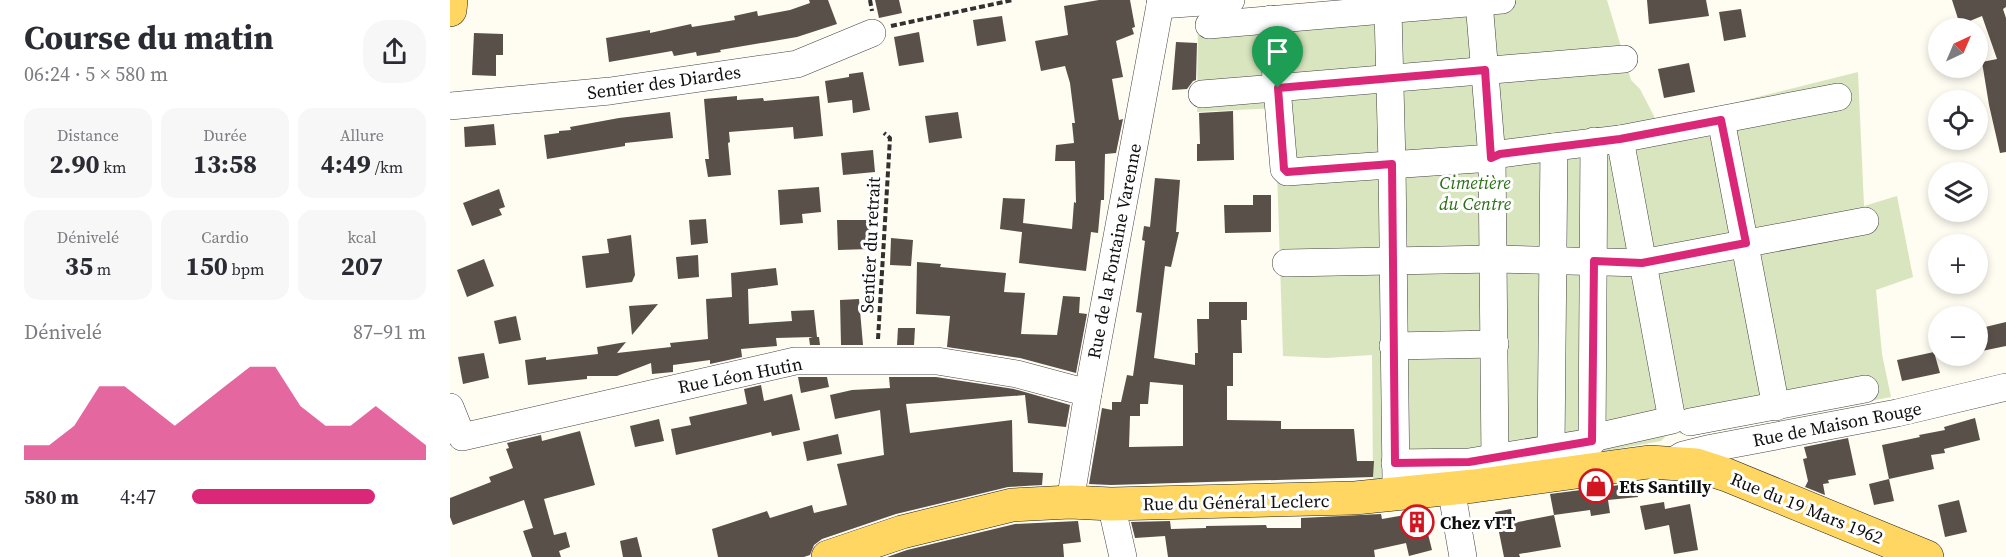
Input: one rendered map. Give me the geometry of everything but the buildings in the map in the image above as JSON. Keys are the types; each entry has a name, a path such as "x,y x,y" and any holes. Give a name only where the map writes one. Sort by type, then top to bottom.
{"main road":[{"path":"450,10 451,0"},
{"name":"Rue du Général Leclerc","path":"828,557 902,532 1012,505 1070,502 1111,504 1305,501 1355,498 1395,478 1451,488 1552,461 1659,463"},
{"name":"Rue du 19 Mars 1962","path":"1659,463 1696,465 1727,475 1927,557"}],"street":[{"path":"1161,3 1231,0"},
{"path":"1209,26 1491,1 1485,70 1491,158 1494,259 1495,458"},
{"name":"Rue de la Fontaine Varenne","path":"1070,502 1088,393 1161,3"},
{"path":"1390,10 1395,478 1495,458 1552,461 1592,441 1594,261 1607,140"},
{"path":"1271,19 1284,169 1287,172 1491,158 1500,154 1607,140 1839,97"},
{"name":"Sentier des Diardes","path":"450,106 610,91 797,64 880,30"},
{"path":"1202,94 1624,59"},
{"path":"1721,120 1776,407"},
{"path":"1592,438 1672,420 1642,263 1607,140"},
{"path":"1552,461 1554,147"},
{"path":"1286,263 1494,259 1642,263 1865,221"},
{"path":"1393,346 1495,344"},
{"name":"Rue Léon Hutin","path":"450,407 462,437 795,361 937,361 1017,374 1088,393"},
{"name":"Rue de Maison Rouge","path":"1659,463 1707,449 1897,413 2006,387"},
{"path":"1690,422 1865,389"},
{"path":"1451,488 1464,557"},
{"path":"1111,504 1123,557"}],"path":[{"path":"880,30 1013,0"},
{"name":"Sentier du retrait","path":"878,361 890,138 884,134"}],"green space":[{"name":"Cimetière du Centre","path":"1388,0 1607,0 1631,80 1640,89 1657,122 1858,72 1864,206 1897,196 1913,277 1876,290 1882,354 1891,397 1691,436 1679,433 1666,436 1661,441 1600,452 1373,484 1372,355 1326,358 1283,356 1275,108 1197,112 1198,15"}],"place":[{"name":"Ets Santilly","path":"1596,486"},
{"name":"Chez vTT","path":"1417,522"}],"route":[{"path":"1485,70 1491,158 1500,154 1620,139 1721,120 1746,243 1642,263 1594,261 1592,441 1469,462 1395,463 1392,164 1287,172 1284,169 1278,88 1485,70"}]}
